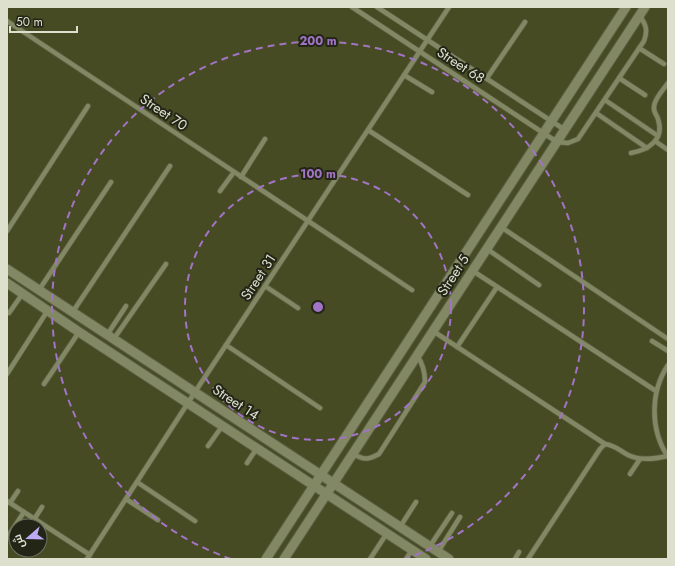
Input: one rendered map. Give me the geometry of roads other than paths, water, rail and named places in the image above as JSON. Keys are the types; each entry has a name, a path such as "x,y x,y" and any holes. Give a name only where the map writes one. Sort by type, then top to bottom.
{"street":[{"name":"Street 5","path":"266,559 626,7"},
{"name":"Street 5","path":"284,559 645,7"},
{"name":"Street 14","path":"7,269 449,559"},
{"name":"Street 14","path":"7,282 79,332 426,559"}],"lane":[{"name":"Street 68","path":"352,7 557,142"},
{"name":"Street 68","path":"377,7 565,130"},
{"name":"Street 31","path":"89,557 195,392 449,7"},
{"path":"557,142 568,143 578,139 644,41 647,32 645,23 640,16"},
{"name":"Street 70","path":"7,21 412,290"},
{"path":"486,78 525,22"},
{"path":"639,48 664,64"},
{"path":"404,75 432,92"},
{"path":"619,78 645,95"},
{"path":"631,153 647,148 655,142 658,136 659,124 654,107 668,83"},
{"path":"604,100 658,136"},
{"path":"7,231 88,106"},
{"path":"596,113 647,148"},
{"path":"368,130 468,195"},
{"path":"241,177 265,139"},
{"path":"655,142 668,150"},
{"path":"72,313 170,166"},
{"path":"220,191 234,172"},
{"path":"38,290 111,182"},
{"path":"501,227 668,339"},
{"path":"487,249 539,285"},
{"path":"110,337 166,264"},
{"path":"473,271 656,391"},
{"path":"265,286 298,308"},
{"path":"458,347 497,287"},
{"path":"10,313 22,293"},
{"path":"110,337 126,306"},
{"path":"7,374 48,310"},
{"path":"433,331 605,444 613,445 629,456 640,459 667,456 658,436 654,414 656,391 668,365"},
{"path":"44,384 79,332"},
{"path":"652,341 668,351"},
{"path":"226,345 320,408"},
{"path":"353,454 362,459 371,459 379,454 425,382 423,364 417,356"},
{"path":"208,446 223,425"},
{"path":"528,559 605,444"},
{"path":"247,463 257,448"},
{"path":"630,474 640,459"},
{"path":"137,482 196,520"},
{"path":"18,491 9,502 35,518 42,507"},
{"path":"126,499 158,520"},
{"path":"400,527 416,502"},
{"path":"7,538 24,512"},
{"path":"430,546 452,513"},
{"path":"438,552 460,517"},
{"path":"48,527 89,557"},
{"path":"370,559 387,533"},
{"path":"406,559 412,550"},
{"path":"515,559 519,552"}]}
